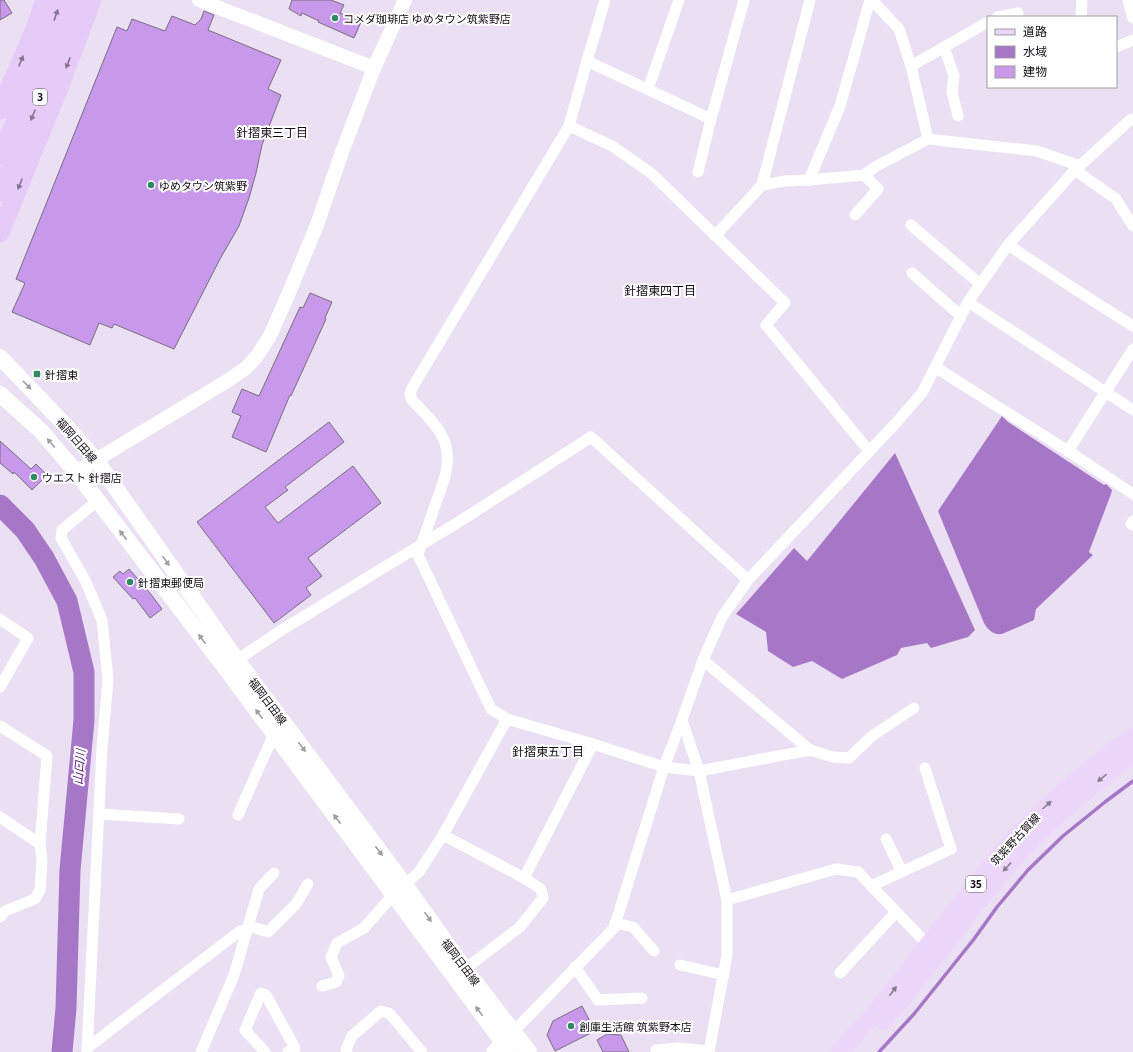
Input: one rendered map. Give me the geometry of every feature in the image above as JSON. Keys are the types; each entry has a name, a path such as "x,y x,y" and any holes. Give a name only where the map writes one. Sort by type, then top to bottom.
{"highway":[{"path":"0,110 45,0"},
{"name":"3","path":"0,155 16,120 61,0"},
{"name":"3","path":"0,192 61,46 77,0"},
{"path":"0,233 62,80 92,0"}],"main road":[{"name":"福岡日田線","path":"0,357 67,427 96,460 231,664"},
{"name":"福岡日田線","path":"0,394 41,431 76,472 97,501 231,664 399,890 505,1044 529,1052"},
{"name":"筑紫野古賀線","path":"840,1052 885,1001 1007,845 1040,812 1072,784 1133,737"},
{"name":"筑紫野古賀線","path":"855,1052 906,995 1001,874 1034,838 1071,803 1133,754"},
{"name":"福岡日田線","path":"399,890 465,969 505,1044"}],"street":[{"path":"199,0 374,68"},
{"path":"76,472 227,381 246,368 257,356 270,336 288,295 311,239 374,68 405,0"},
{"path":"606,0 569,126 412,388 410,394 412,400 440,430 447,450 448,460 446,475 418,555 491,709 507,719 593,744 664,767 699,771 810,750"},
{"path":"648,88 679,0"},
{"path":"698,172 744,0"},
{"path":"716,236 762,185 810,0"},
{"path":"808,180 840,106 871,0"},
{"path":"871,0 899,30 911,66 928,138"},
{"path":"1081,16 1082,0"},
{"path":"1128,0 1133,18"},
{"path":"1002,16 1018,13"},
{"path":"911,66 987,23"},
{"path":"1117,47 1133,40"},
{"path":"944,47 954,76 952,92 958,116"},
{"path":"587,61 648,88 711,119"},
{"path":"505,1044 575,967 614,928 664,767 703,660 722,617 748,580 895,424 922,393 968,302 1008,245 1078,168 1130,120 1133,119"},
{"path":"569,126 612,146 651,173 786,303 766,325 869,451"},
{"path":"762,185 785,181 864,175 928,138 1037,151 1078,168 1116,199 1133,226"},
{"path":"855,215 878,189 864,175"},
{"path":"911,225 980,284"},
{"path":"1008,245 1133,326"},
{"path":"912,273 961,316"},
{"path":"968,302 1133,410"},
{"path":"1068,451 1133,349"},
{"path":"935,367 1133,494"},
{"path":"231,664 285,628 421,545 591,437 748,580"},
{"path":"87,1050 102,748 108,680 102,620 85,580 61,538 62,530 97,501"},
{"path":"1133,521 1131,524 1133,525"},
{"path":"0,619 28,638 0,687"},
{"path":"703,660 810,750 833,757 849,758 872,736 914,708"},
{"path":"322,986 336,982 339,976 331,957 337,943 364,928 399,890 419,872 443,835 507,719"},
{"path":"656,1050 679,1048 709,1052 727,955 727,900 699,771 682,720"},
{"path":"0,726 47,756 40,844 42,861 40,890 35,899 2,912"},
{"path":"238,815 280,730"},
{"path":"524,878 593,744"},
{"path":"871,886 951,849 925,768"},
{"path":"99,814 178,819"},
{"path":"0,817 40,844"},
{"path":"443,835 524,878 541,889 543,898 520,927 465,969"},
{"path":"886,840 902,872"},
{"path":"727,900 836,870 858,872 928,945"},
{"path":"201,1052 234,975 259,889 274,873"},
{"path":"87,1050 240,931 247,930 253,926 268,932 296,904 308,884"},
{"path":"840,973 896,912"},
{"path":"615,923 633,927 654,951"},
{"path":"680,966 724,975"},
{"path":"575,967 598,1000 642,998"},
{"path":"265,1052 245,1030 261,993 266,995 295,1048 288,1052"},
{"path":"347,1052 346,1049 352,1036 381,1011 388,1013 422,1052"}],"water":[{"path":"1002,416 1008,422 1104,485 1106,484 1112,490 1089,552 1093,555 1036,609 1034,620 1002,634 996,634 991,632 984,623 938,511"},
{"path":"895,453 975,630 968,637 931,648 927,643 901,648 897,655 842,679 812,661 793,667 768,651 766,632 736,614 794,548 807,561"}],"building":[{"path":"0,0 4,0 12,13 0,20"},
{"name":"コメダ珈琲店 ゆめタウン筑紫野店","path":"292,0 331,0 344,5 340,13 361,22 354,38 302,13 301,16 289,9"},
{"name":"ゆめタウン筑紫野","path":"204,11 214,15 208,30 281,60 268,89 281,95 262,145 249,198 239,226 220,259 174,349 114,324 112,328 99,323 90,345 12,312 25,283 16,279 117,27 127,31 132,19 165,31 172,16 195,25 201,19"},
{"path":"310,293 332,302 325,318 326,319 291,396 290,395 266,452 232,437 241,416 232,412 242,389 259,396 300,307 303,308"},
{"path":"329,422 344,442 285,487 288,490 265,507 278,523 353,466 381,503 308,558 322,576 306,588 311,595 274,623 197,522"},
{"path":"0,441 31,469 36,464 47,475 32,490 14,472 13,474 0,463"},
{"path":"129,569 162,609 150,618 135,598 133,599 113,577 120,571 123,574"},
{"name":"創庫生活館 筑紫野本店","path":"582,1006 595,1031 555,1051 547,1035 553,1021"},
{"path":"607,1034 621,1035 629,1052 603,1052 597,1040"}],"waterway":[{"name":"山口川","path":"0,505 25,530 44,558 67,601 84,672 84,720 70,870 66,1008 62,1052"},
{"path":"879,1052 914,1014 974,939 997,907 1028,870 1063,836 1133,781"}],"place":[{"name":"コメダ珈琲店 ゆめタウン筑紫野店","path":"335,18"},
{"name":"ゆめタウン筑紫野","path":"151,185"},
{"name":"針摺東","path":"37,374"},
{"name":"ウエスト 針摺店","path":"34,477"},
{"name":"針摺東郵便局","path":"130,582"},
{"name":"創庫生活館 筑紫野本店","path":"571,1026"}],"district":[{"name":"針摺東三丁目","path":"272,132"},
{"name":"針摺東四丁目","path":"660,290"},
{"name":"針摺東五丁目","path":"548,751"}]}
